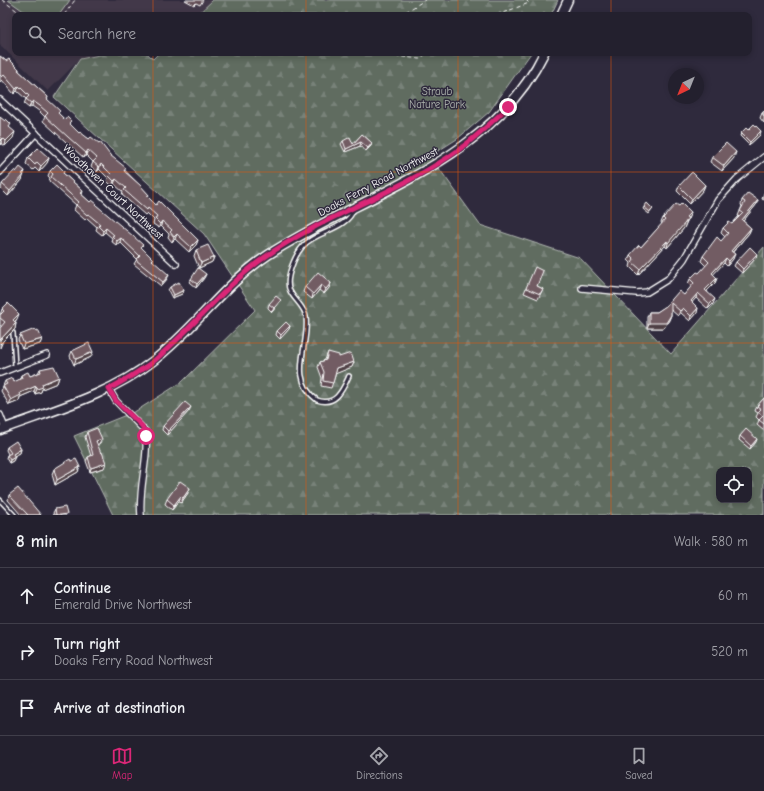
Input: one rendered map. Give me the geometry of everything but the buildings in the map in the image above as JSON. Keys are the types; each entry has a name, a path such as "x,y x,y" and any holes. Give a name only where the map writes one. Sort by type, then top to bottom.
{"main road":[{"path":"562,12 568,0"},
{"name":"Doaks Ferry Road Northwest","path":"3,430 109,389 154,360 248,269 290,241 426,170 465,145 508,107 532,77 542,56"}],"street":[{"name":"Woodhaven Court Northwest","path":"0,100 176,264"},
{"path":"0,172 36,134"},
{"path":"582,288 637,293 647,292 668,279 684,259 718,200 737,179 764,157"},
{"path":"0,373 47,355"},
{"path":"109,389 116,401 145,431 146,447 141,486 140,515"},
{"path":"0,415 3,430"}],"lane":[{"path":"349,376 341,394 330,401 317,400 309,392 304,382 301,367 306,317 303,309 289,290 288,282 289,274 303,246 338,226 352,214 354,207"},
{"path":"13,333 15,366"},
{"path":"0,500 14,515"}],"path":[{"path":"2,0 19,12"},
{"path":"66,12 75,0"},
{"path":"406,12 425,0"},
{"path":"505,12 529,3 526,0"},
{"path":"395,56 420,59 424,56"}],"shaded area":[{"path":"0,0 213,0 200,12 12,12 12,56 94,56 80,59 48,91 0,45"}],"green space":[{"path":"8,0 70,0 61,12 25,12"},
{"path":"213,0 558,0 552,12 200,12"},
{"name":"Straub Nature Park","path":"94,56 150,56 153,59 156,56 529,56 489,112 457,139 430,156 480,225 580,258 671,354 764,247 764,515 113,515 74,436 136,411 182,382 255,310 204,234 54,97 80,59"}],"route":[{"path":"146,436 142,426 116,401 109,389 130,377 154,360 186,331 234,281 248,269 290,241 433,167 465,145 508,107"}]}
